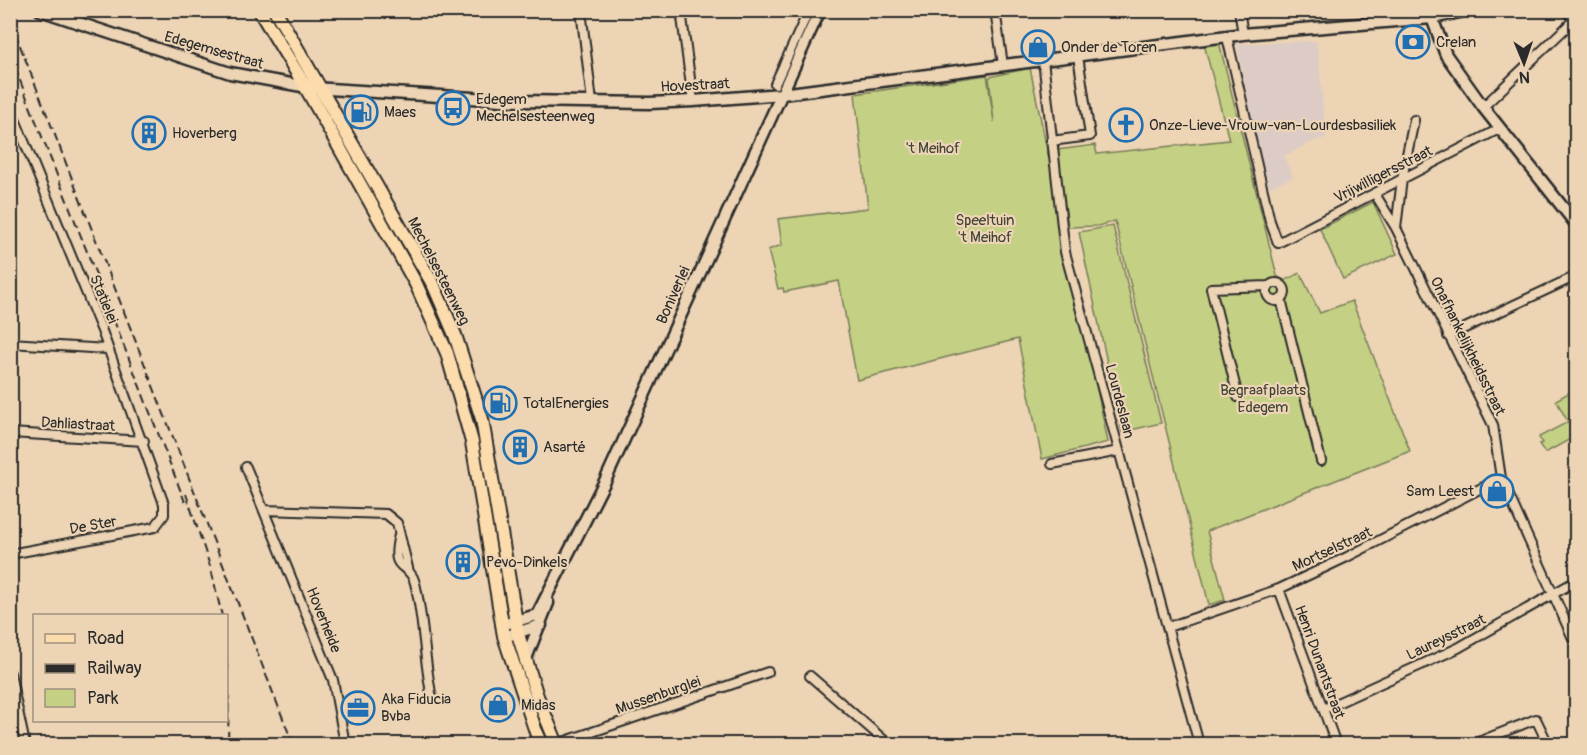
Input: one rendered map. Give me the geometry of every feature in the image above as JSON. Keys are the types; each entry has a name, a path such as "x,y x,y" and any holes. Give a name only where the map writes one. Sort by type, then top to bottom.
{"main road":[{"name":"Mechelsesteenweg","path":"259,10 313,87 434,286 462,354 482,419 517,628 525,661 557,744"},
{"name":"Mechelsesteenweg","path":"275,10 416,284 447,353 472,442 503,630 534,743"}],"street":[{"name":"Edegemsestraat","path":"40,10 230,73 313,87"},
{"path":"580,10 592,102"},
{"path":"681,10 693,101"},
{"path":"775,84 809,10"},
{"name":"Boniverlei","path":"517,628 537,615 606,478 820,10"},
{"path":"995,10 1004,64"},
{"path":"1239,10 1243,34"},
{"path":"1372,10 1375,22"},
{"name":"Hovestraat","path":"313,87 519,101 693,101 782,94 1243,34 1375,22 1468,10"},
{"path":"1434,14 1446,55 1499,129 1576,224"},
{"path":"1483,107 1573,17"},
{"name":"Vrijwilligersstraat","path":"1227,37 1270,221 1278,243 1499,129"},
{"path":"1051,141 1090,136 1078,56"},
{"name":"Lourdeslaan","path":"1043,60 1065,252 1199,744"},
{"name":"Statielei","path":"10,107 113,359 144,441 164,504"},
{"path":"1396,228 1402,179 1414,120"},
{"name":"Onafhankelijkheidsstraat","path":"1375,194 1396,228 1493,424 1501,478 1576,645"},
{"path":"1448,336 1576,276"},
{"path":"1238,397 1211,288 1269,286 1275,283 1283,286 1285,292 1281,299 1321,461"},
{"path":"1269,286 1268,297 1273,301 1281,299"},
{"path":"10,343 107,349"},
{"name":"Dahliastraat","path":"10,434 144,441"},
{"path":"1052,464 1119,451"},
{"name":"Hoverheide","path":"246,467 333,680 345,744"},
{"name":"Mortselstraat","path":"1168,627 1279,589 1501,478"},
{"name":"De Ster","path":"10,554 155,527 164,515 164,504"},
{"path":"264,510 386,514 395,519 409,572 415,580 432,698"},
{"name":"Laureysstraat","path":"1324,709 1458,648 1576,581"},
{"name":"Henri Dunantstraat","path":"1279,589 1336,744"},
{"name":"Boniverlei","path":"525,661 541,625 550,591"},
{"path":"503,630 541,625"},
{"name":"Mussenburglei","path":"557,744 768,672"},
{"path":"10,673 25,744"},
{"path":"810,676 885,741 895,744"},
{"path":"1473,744 1536,719 1548,744"}],"shaded area":[{"path":"1317,41 1326,138 1316,140 1284,156 1293,177 1269,188 1237,44"}],"green space":[{"name":"Begraafplaats Edegem","path":"1219,42 1277,276 1284,281 1300,273 1320,313 1352,301 1410,451 1207,531 1225,600 1209,605 1115,221 1098,226 1068,227 1057,150 1095,145 1097,154 1229,140 1204,44"},
{"path":"1030,68 1108,442 1042,459 1018,339 857,380 839,281 784,292 783,288 778,289 768,250 782,245 778,219 868,208 855,94 987,75 994,122 989,77"},
{"path":"1373,202 1397,254 1343,279 1320,229"},
{"path":"1113,226 1161,423 1122,432 1079,232"},
{"path":"1572,391 1576,399 1576,436 1545,453 1539,444 1542,443 1539,437 1568,422 1556,400"}],"railway":[{"path":"10,20 293,744"},
{"path":"10,55 185,502"},
{"path":"186,494 211,569 222,614"},
{"path":"228,676 228,744"}],"place":[{"name":"Crelan","path":"1413,42"},
{"name":"Onder de Toren","path":"1038,47"},
{"name":"Edegem Mechelsesteenweg","path":"453,108"},
{"name":"Maes","path":"361,112"},
{"name":"Onze-Lieve-Vrouw-van-Lourdesbasiliek","path":"1126,125"},
{"name":"Hoverberg","path":"149,133"},
{"name":"TotalEnergies","path":"500,403"},
{"name":"Asarté","path":"520,447"},
{"name":"Sam Leest","path":"1497,491"},
{"name":"Pevo-Dinkels","path":"463,562"},
{"name":"Midas","path":"498,705"},
{"name":"Aka Fiducia Bvba","path":"358,708"}],"park label":[{"name":"'t Meihof","path":"933,148"},
{"name":"Speeltuin 't Meihof","path":"985,228"}]}
